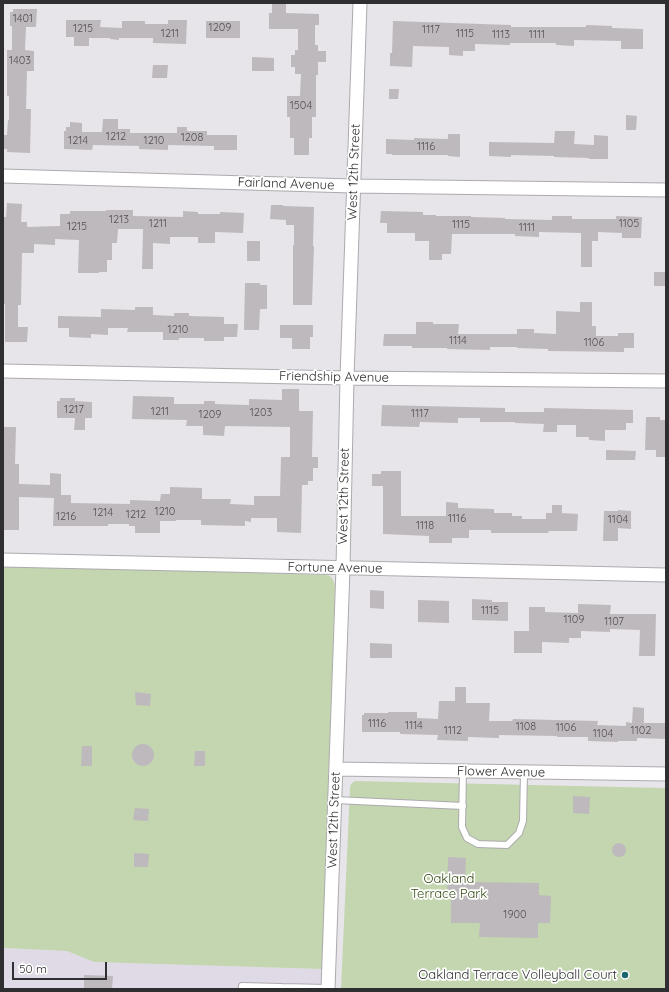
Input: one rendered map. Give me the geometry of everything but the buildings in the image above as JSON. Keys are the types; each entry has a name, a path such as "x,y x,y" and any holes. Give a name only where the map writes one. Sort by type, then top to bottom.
{"street":[{"name":"West 12th Street","path":"328,988 343,568 347,378 360,3"},
{"name":"Fairland Avenue","path":"3,176 353,186 666,190"},
{"name":"Friendship Avenue","path":"3,371 347,378 666,381"},
{"name":"Fortune Avenue","path":"3,560 666,576"},
{"name":"Flower Avenue","path":"336,769 666,774"}],"lane":[{"path":"464,771 462,827 467,838 478,844 507,845 519,833 523,821 524,772"},
{"path":"335,800 463,806"},
{"path":"242,989 242,986 328,988"}],"shaded area":[{"path":"3,948 67,951 94,962 322,969 321,989 3,989"}],"green space":[{"path":"3,567 141,569 325,575 332,578 335,587 322,969 94,962 67,951 3,948"},
{"name":"Oakland Terrace Park","path":"355,781 666,788 666,989 341,989 350,788 351,784"}],"place":[{"name":"Oakland Terrace Volleyball Court","path":"625,975"}]}
